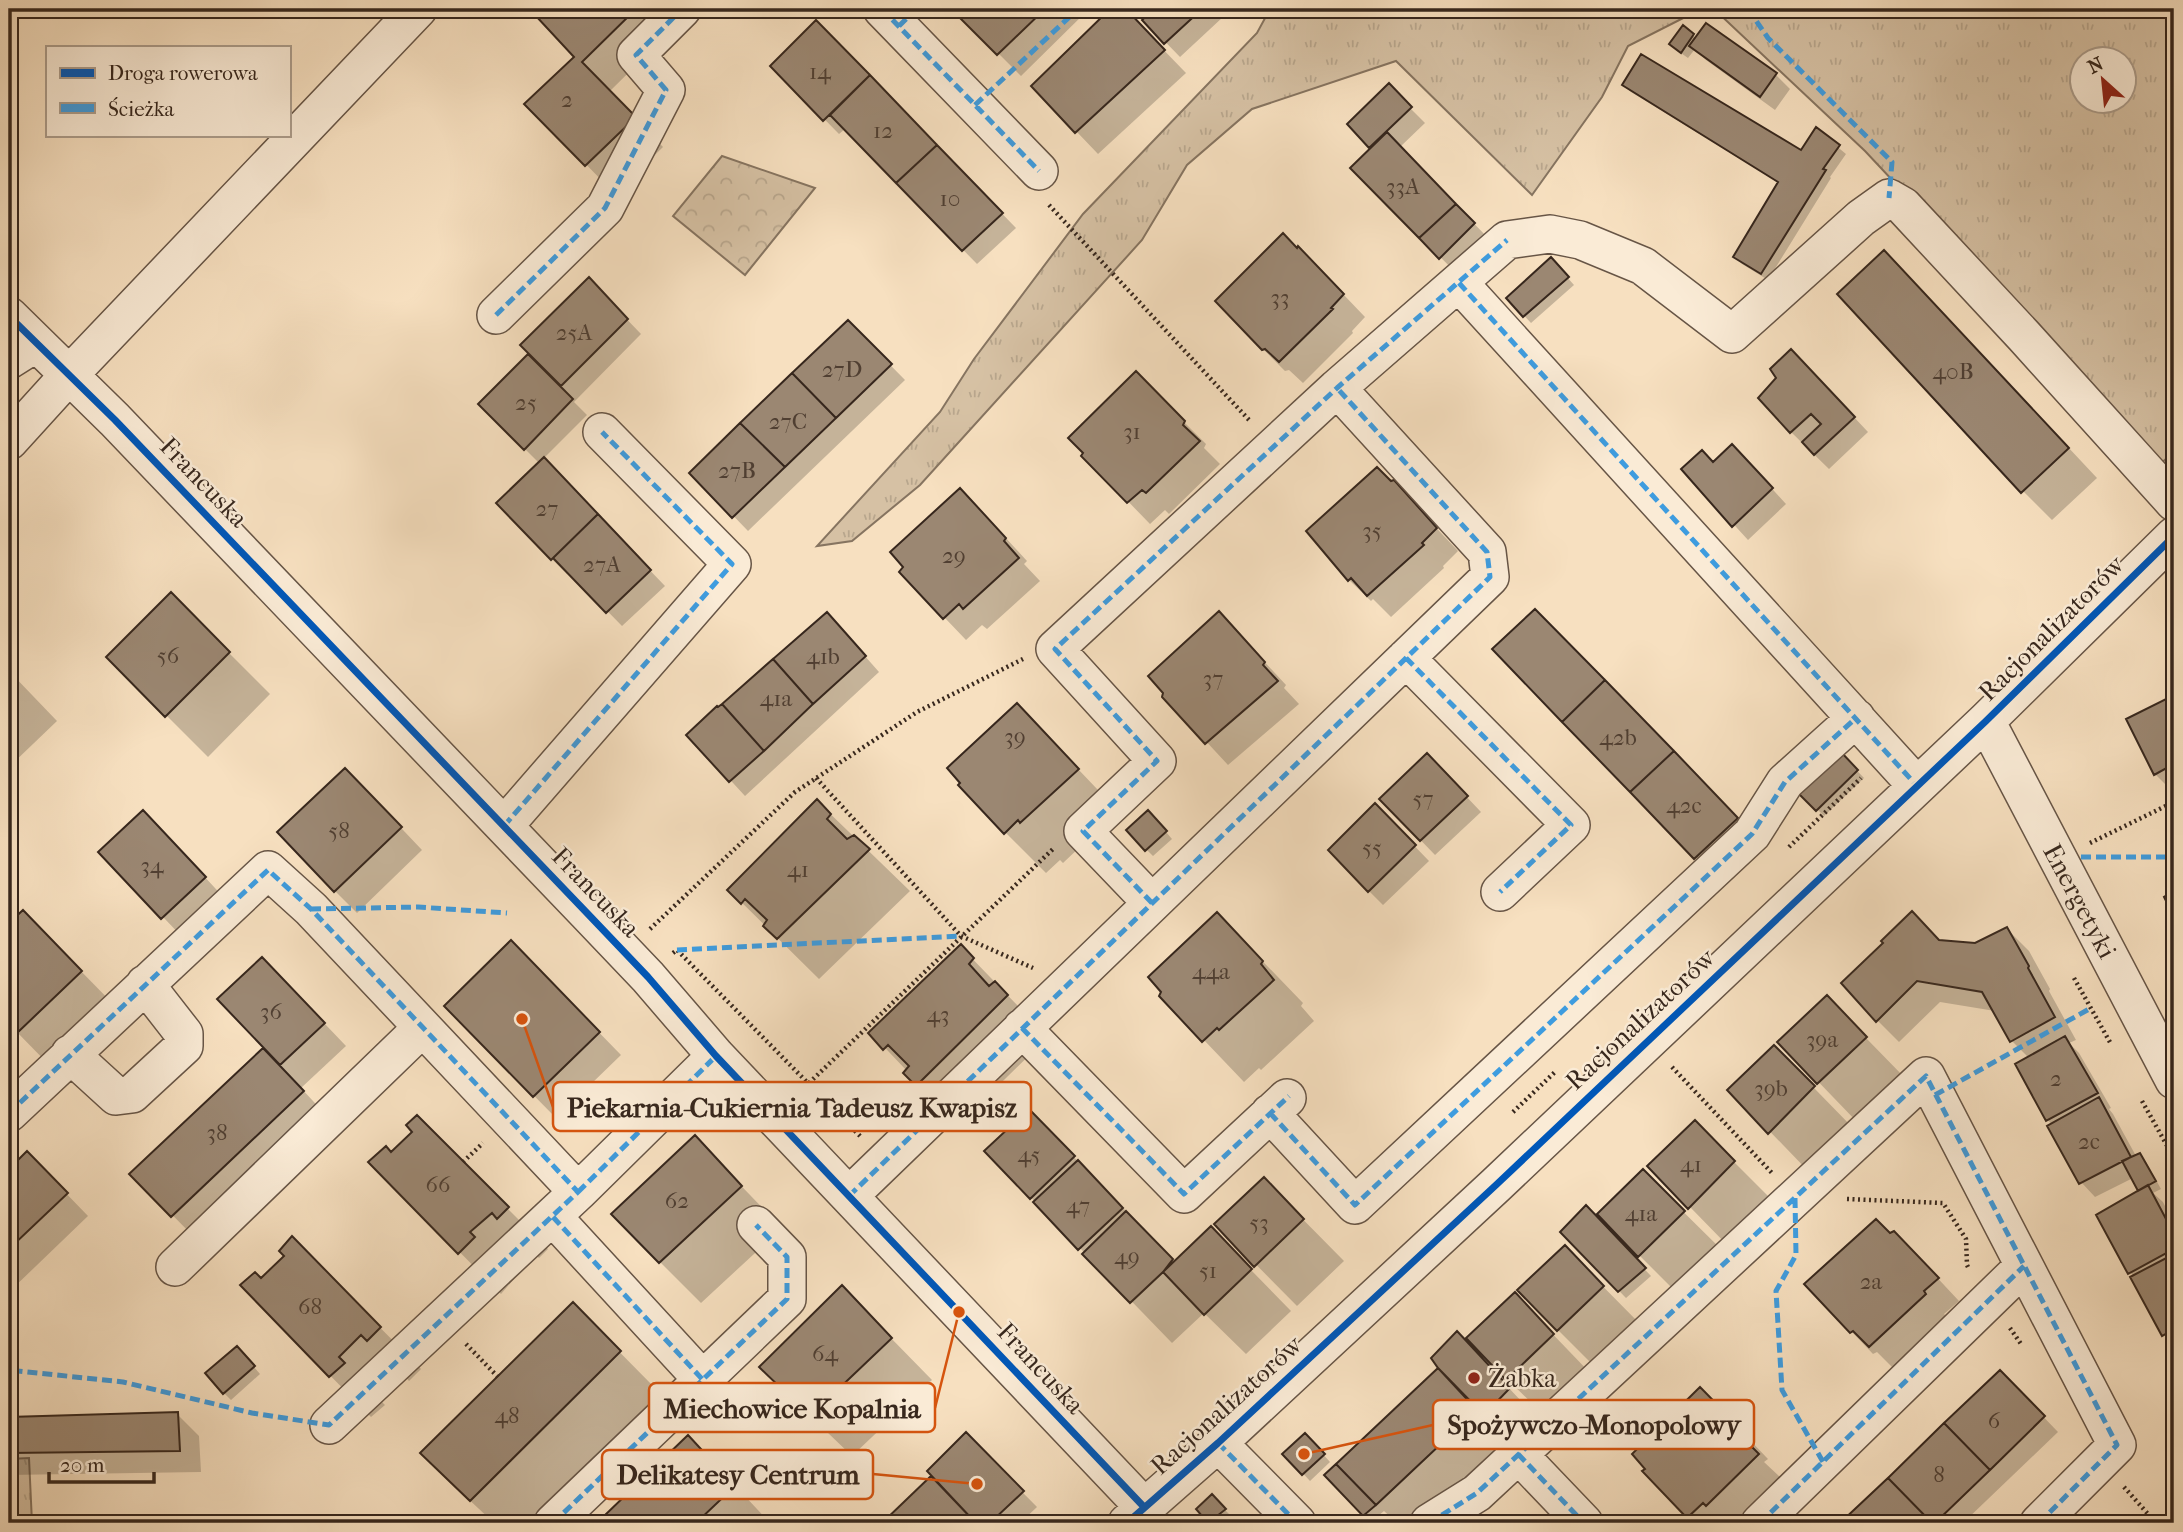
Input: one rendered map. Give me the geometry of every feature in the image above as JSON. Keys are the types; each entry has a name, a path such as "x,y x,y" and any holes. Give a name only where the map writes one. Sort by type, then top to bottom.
{"street":[{"path":"9,441 418,9"},
{"path":"496,315 605,208 666,90 636,55 682,9"},
{"path":"882,9 1039,171"},
{"path":"1152,903 1083,831 1157,761 1055,649 1337,388 1507,240 1549,234 1580,240 1618,255 1643,266 1732,334 1861,218 1889,198 1903,206 2174,502"},
{"path":"1459,283 1917,786"},
{"name":"Francuska","path":"9,316 23,352 69,375 231,540 648,977 716,1056 849,1196 1135,1515"},
{"path":"849,1196 1490,577 1487,552 1337,388"},
{"path":"504,826 732,564 602,432"},
{"name":"Racjonalizatorów","path":"1135,1515 1219,1444 1986,721 2174,536"},
{"path":"1406,658 1571,825 1500,892"},
{"path":"1022,1028 1184,1194 1280,1104 1355,1205 1752,834 1785,782 1856,718"},
{"name":"Energetyki","path":"1986,721 2174,1080"},
{"path":"9,1113 268,870 311,909 422,1028 566,1205 702,1379"},
{"path":"70,1054 116,1096 132,1094 184,1046 184,1034 145,985"},
{"path":"176,1267 422,1028"},
{"path":"329,1425 566,1205 716,1056"},
{"path":"1429,1523 1477,1493 1926,1076 2117,1446 2039,1523"},
{"path":"552,1523 788,1299 787,1257 756,1226"},
{"path":"1760,1523 2024,1266"},
{"path":"1219,1444 1297,1523"},
{"path":"1518,1454 1584,1523"}],"path":[{"path":"1039,171 1049,207 1274,446"},
{"path":"645,933 795,792 917,712 1033,653"},
{"path":"816,778 961,936 1068,984"},
{"path":"2089,844 2174,802"},
{"path":"809,1083 1061,841"},
{"path":"668,958 677,950 884,1162"},
{"path":"1665,1060 1795,1198 1943,1202 1966,1238 1967,1265 2025,1350"},
{"path":"443,1320 498,1377"},
{"path":"2101,1461 2155,1523"}],"green space":[{"path":"1270,9 1701,9 1628,46 1602,97 1532,195 1396,61 1252,109 1187,165 1142,240 920,485 852,541 817,546 940,412 974,359 1083,214 1257,33"},
{"path":"1714,9 2174,9 2174,452 2159,465 1865,151"},
{"path":"722,156 815,188 745,275 673,216"},
{"path":"29,1458 32,1523 9,1523 9,1459"}],"building":[{"path":"541,9 636,9 582,62 636,117 585,166 524,104 574,57 535,15"},
{"path":"951,9 1045,9 997,55"},
{"path":"1110,9 1126,9 1165,50 1075,133 1031,86"},
{"path":"1154,9 1202,9 1164,44 1142,20"},
{"path":"816,20 870,75 823,121 770,66"},
{"path":"1706,23 1777,73 1760,97 1689,46"},
{"path":"1683,25 1694,34 1681,53 1669,44"},
{"path":"1641,54 1801,150 1816,127 1840,145 1761,274 1733,257 1778,182 1622,85"},
{"path":"870,75 937,145 896,183 830,115"},
{"path":"1389,83 1412,107 1369,148 1347,124"},
{"path":"1387,132 1456,204 1419,238 1350,168"},
{"path":"937,145 1003,213 962,251 896,183"},
{"path":"1456,204 1475,223 1439,259 1419,238"},
{"path":"1283,233 1344,294 1331,308 1333,309 1279,362 1265,349 1262,350 1215,301"},
{"path":"1884,250 2069,448 2021,493 1837,294"},
{"path":"1551,257 1569,277 1523,317 1506,298"},
{"path":"589,277 628,319 561,386 520,345"},
{"path":"848,320 892,364 836,418 792,373"},
{"path":"1791,349 1855,417 1814,455 1802,442 1821,424 1811,414 1790,433 1758,398 1776,378 1770,369"},
{"path":"528,354 573,399 524,450 478,404"},
{"path":"1136,371 1185,421 1183,425 1200,441 1146,493 1142,490 1127,503 1081,456 1083,453 1068,438"},
{"path":"792,373 836,418 785,467 740,423"},
{"path":"740,423 785,467 732,518 689,473"},
{"path":"1732,444 1773,488 1732,527 1681,469 1702,450 1713,462"},
{"path":"544,457 598,514 551,560 496,503"},
{"path":"1377,467 1391,481 1394,480 1437,528 1422,543 1424,545 1367,596 1351,578 1348,581 1306,531"},
{"path":"960,488 1006,538 1004,541 1019,558 963,609 959,604 943,619 899,572 903,567 890,552"},
{"path":"598,514 651,570 606,613 553,558"},
{"path":"171,592 230,652 165,717 106,657"},
{"path":"1535,609 1605,680 1562,722 1492,649"},
{"path":"1219,611 1265,662 1263,665 1278,681 1205,744 1162,697 1163,693 1148,676"},
{"path":"827,612 866,656 813,704 773,659"},
{"path":"773,659 813,704 764,751 722,704"},
{"path":"1605,680 1674,751 1630,792 1562,722"},
{"path":"2174,695 2174,764 2154,775 2126,719"},
{"path":"1017,703 1079,769 1020,823 1018,820 1004,834 958,785 960,783 947,768"},
{"path":"722,704 764,751 729,782 686,735"},
{"path":"1674,751 1738,818 1694,859 1630,792"},
{"path":"1841,752 1858,770 1816,811 1798,793"},
{"path":"1427,753 1468,796 1420,841 1379,799"},
{"path":"345,768 402,827 334,892 277,832"},
{"path":"817,799 831,814 827,819 847,839 854,835 870,849 777,939 763,926 767,920 745,899 741,904 727,890"},
{"path":"1375,803 1416,845 1368,892 1328,850"},
{"path":"143,810 206,877 161,919 98,852"},
{"path":"1148,810 1167,831 1145,851 1126,830"},
{"path":"2174,891 2174,917 2164,897"},
{"path":"23,910 82,971 16,1034 9,1026 9,923"},
{"path":"1912,911 1939,940 1975,943 2007,927 2055,1017 2010,1042 1982,992 1917,981 1876,1022 1841,983"},
{"path":"1217,912 1263,961 1261,964 1274,980 1202,1042 1159,996 1161,992 1148,977"},
{"path":"511,940 600,1032 533,1097 444,1006"},
{"path":"961,944 974,958 969,964 989,986 995,981 1008,995 916,1086 903,1073 909,1066 888,1045 883,1050 868,1033"},
{"path":"262,957 325,1023 280,1065 217,999"},
{"path":"1827,995 1867,1037 1817,1084 1777,1042"},
{"path":"2065,1036 2098,1093 2046,1121 2015,1064"},
{"path":"1774,1045 1815,1086 1768,1134 1727,1090"},
{"path":"263,1048 304,1091 171,1217 129,1174"},
{"path":"2099,1097 2131,1157 2079,1184 2047,1126"},
{"path":"1029,1109 1075,1156 1030,1199 984,1151"},
{"path":"417,1115 509,1207 497,1219 492,1213 470,1232 475,1237 458,1254 368,1162 386,1146 391,1152 412,1132 406,1125"},
{"path":"1695,1120 1735,1161 1688,1209 1647,1166"},
{"path":"695,1135 742,1186 659,1263 611,1214"},
{"path":"27,1151 68,1193 9,1249 9,1169"},
{"path":"2140,1153 2156,1181 2138,1191 2122,1161"},
{"path":"1078,1160 1123,1208 1078,1250 1033,1202"},
{"path":"1643,1169 1685,1211 1638,1257 1597,1214"},
{"path":"1264,1177 1304,1219 1254,1267 1214,1224"},
{"path":"2148,1185 2174,1234 2174,1249 2128,1274 2096,1215"},
{"path":"1586,1205 1646,1268 1618,1292 1560,1232"},
{"path":"1126,1211 1173,1259 1130,1303 1082,1254"},
{"path":"1876,1219 1890,1233 1894,1231 1939,1278 1924,1291 1926,1294 1869,1347 1853,1331 1850,1333 1804,1284"},
{"path":"1211,1226 1252,1269 1204,1315 1163,1272"},
{"path":"292,1236 381,1327 367,1341 361,1335 339,1357 345,1363 329,1377 240,1285 255,1272 261,1278 284,1256 279,1251"},
{"path":"1565,1245 1604,1286 1557,1331 1517,1290"},
{"path":"2174,1254 2174,1329 2162,1336 2130,1277"},
{"path":"842,1285 892,1338 810,1416 759,1367"},
{"path":"1515,1292 1554,1334 1506,1380 1466,1338"},
{"path":"573,1302 621,1351 470,1501 420,1453"},
{"name":"Żabka","path":"1457,1331 1510,1388 1484,1415 1431,1358"},
{"path":"237,1346 255,1366 223,1394 205,1373"},
{"path":"1438,1368 1477,1410 1376,1505 1336,1464"},
{"path":"2000,1370 2045,1416 1990,1470 1944,1423"},
{"path":"1700,1387 1747,1435 1744,1439 1759,1454 1706,1506 1703,1503 1687,1518 1642,1471 1645,1469 1632,1454"},
{"path":"178,1412 180,1451 9,1453 9,1417"},
{"path":"1944,1423 1990,1470 1932,1523 1888,1478"},
{"path":"966,1432 1024,1491 991,1522 973,1520 927,1471"},
{"path":"1305,1433 1325,1454 1302,1475 1282,1454"},
{"path":"688,1435 735,1486 696,1523 609,1523 603,1517"},
{"path":"1336,1464 1376,1505 1363,1516 1324,1475"},
{"path":"931,1476 973,1520 969,1523 882,1523"},
{"path":"1888,1478 1932,1523 1840,1523"},
{"path":"1212,1494 1226,1509 1208,1523 1196,1509"}],"marked path":[{"path":"496,315 605,208 666,90 636,55 682,9"},
{"path":"882,9 1039,171"},
{"path":"899,26 916,9"},
{"path":"975,105 1078,9"},
{"path":"1748,9 1768,38 1892,162 1889,198"},
{"path":"1152,903 1083,831 1157,761 1055,649 1337,388 1507,240"},
{"path":"1459,283 1917,786"},
{"path":"849,1196 1490,577 1487,552 1337,388"},
{"path":"504,826 732,564 602,432"},
{"path":"1406,658 1571,825 1500,892"},
{"path":"1270,1113 1355,1205 1752,834 1785,782 1856,718"},
{"path":"2081,857 2174,857"},
{"path":"9,1113 268,870 311,909 578,1192 329,1425 252,1413 123,1382 9,1370"},
{"path":"311,909 418,907 507,913"},
{"path":"677,950 961,936"},
{"path":"1935,1095 2091,1008"},
{"path":"1022,1028 1184,1194 1289,1096"},
{"path":"578,1192 716,1056"},
{"path":"1429,1523 1477,1493 1926,1076 2117,1445 2039,1523"},
{"path":"819,1093 943,1104"},
{"path":"1795,1198 1796,1255 1776,1291 1782,1390 1823,1462"},
{"path":"553,1217 702,1379"},
{"path":"553,1523 787,1299 787,1257 756,1225"},
{"path":"1760,1523 2024,1266"},
{"path":"1218,1443 1297,1523"},
{"path":"1518,1454 1584,1523"}],"cycle path":[{"path":"9,316 115,420 648,977 716,1056 1144,1507"},
{"path":"1127,1523 1218,1443 1496,1185 1986,721 2174,536"}],"place":[{"name":"Piekarnia-Cukiernia Tadeusz Kwapisz","path":"522,1019"},
{"name":"Miechowice Kopalnia","path":"959,1312"},
{"name":"Żabka","path":"1474,1378"},
{"name":"Spożywczo-Monopolowy","path":"1304,1454"},
{"name":"Delikatesy Centrum","path":"977,1484"}]}
